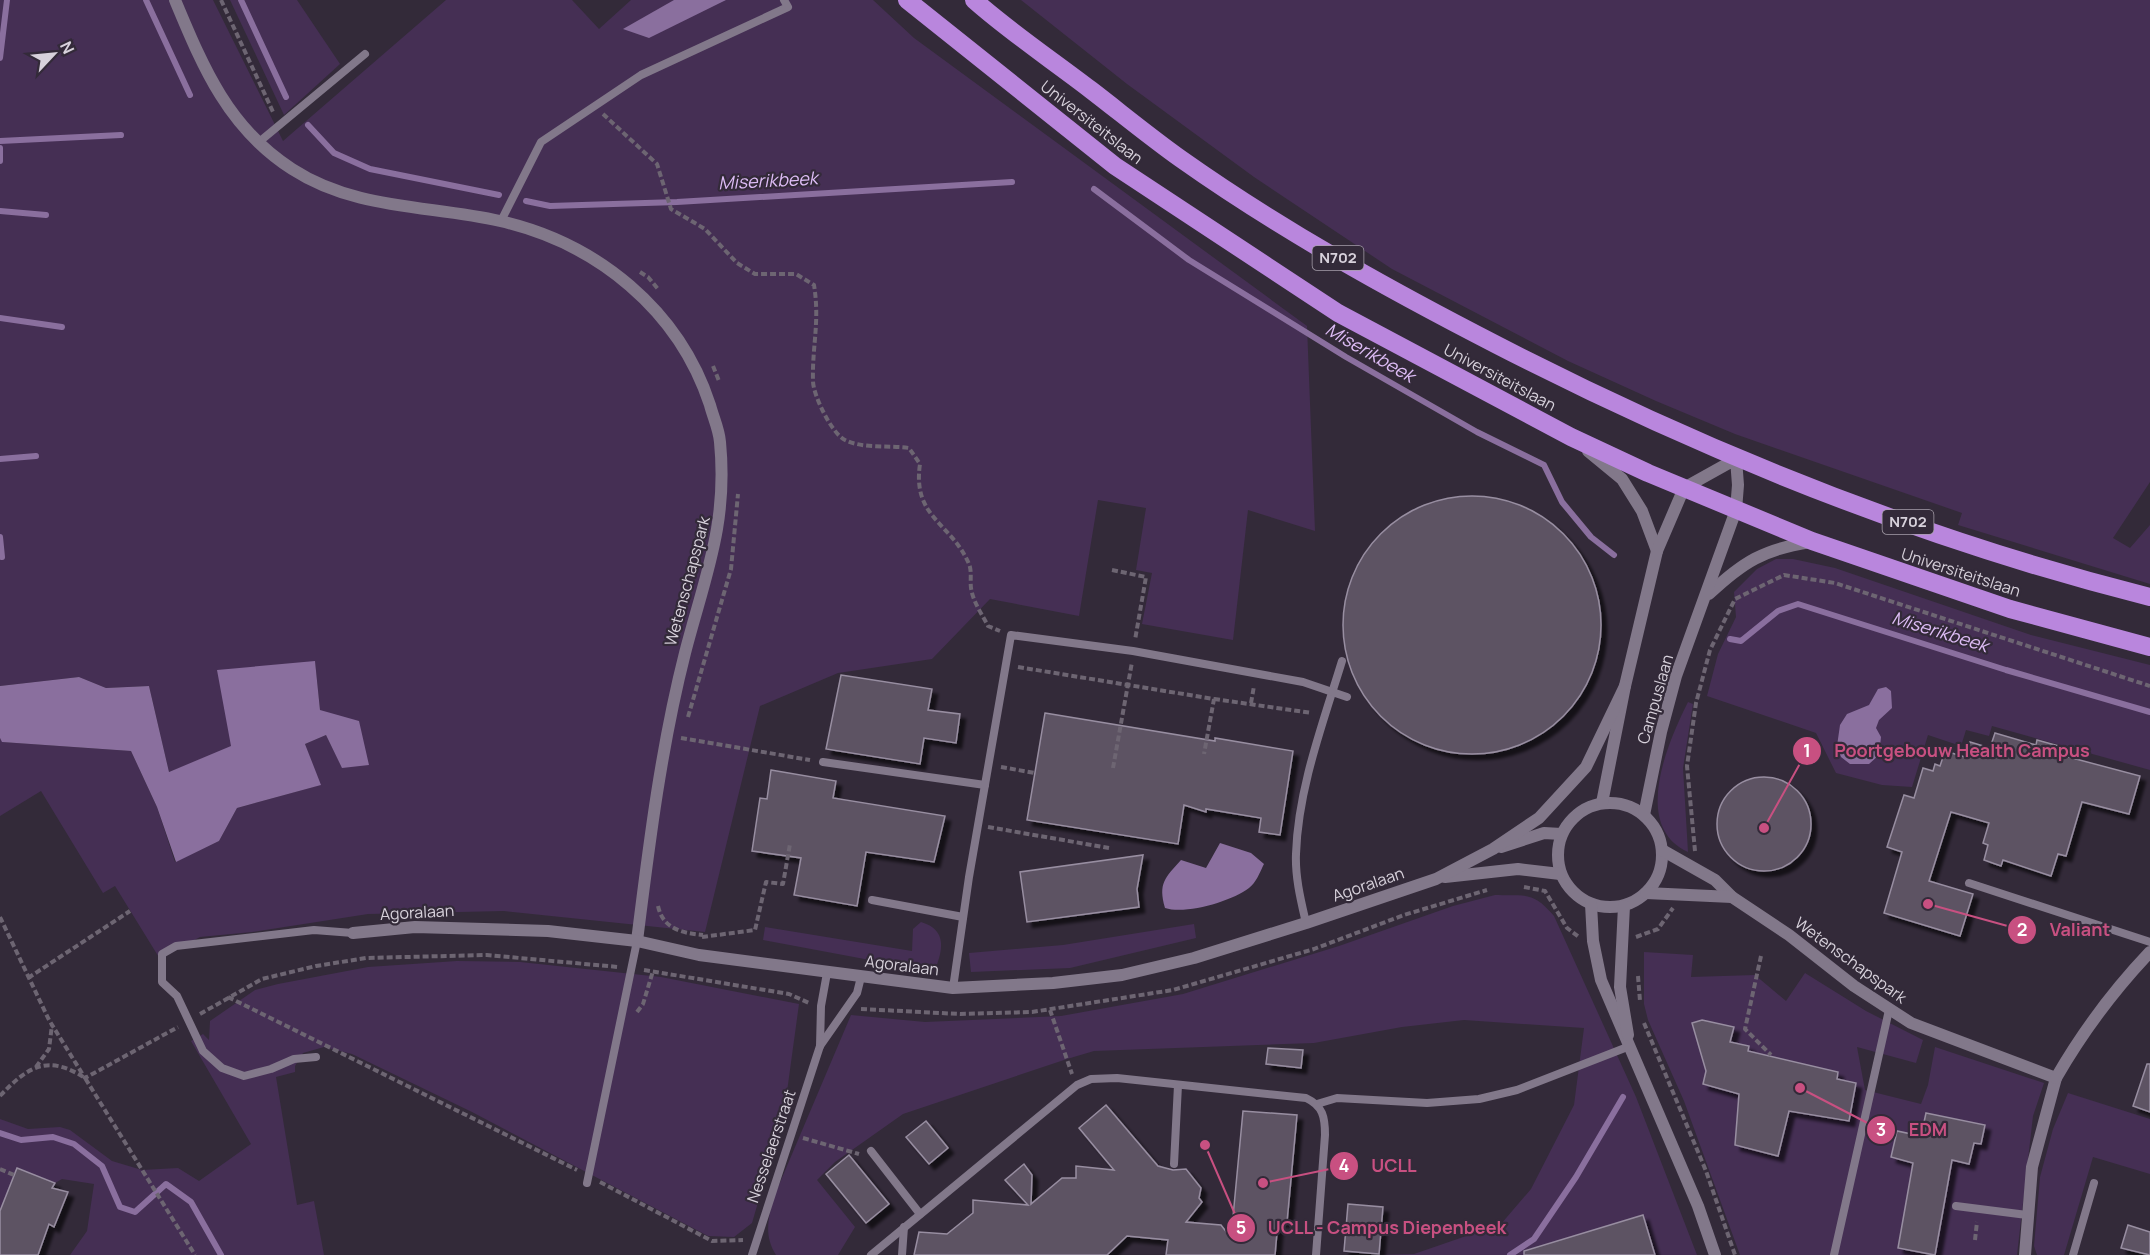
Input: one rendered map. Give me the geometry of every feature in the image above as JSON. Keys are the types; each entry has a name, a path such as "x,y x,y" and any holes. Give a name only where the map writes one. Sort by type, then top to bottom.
{"highway":[{"name":"Universiteitslaan","path":"907,0 1115,166 1338,314 1571,437 1684,488 1812,541 2010,609 2150,647"},
{"name":"Universiteitslaan","path":"974,0 1181,159 1310,243 1445,318 1569,382 1736,459 1990,551 2082,580 2150,597"}],"street":[{"name":"Wetenschapspark","path":"175,0 203,68 223,103 259,142 291,168 328,189 396,207 501,221 578,251 630,283 672,327 702,380 720,438 722,508 707,580 685,654 653,817 637,941"},
{"path":"1571,437 1622,479 1642,511 1657,551"},
{"path":"1684,488 1736,459"},
{"name":"Campuslaan","path":"1644,815 1660,732 1673,687 1708,595 1736,510 1738,485 1736,459"},
{"name":"Campuslaan","path":"1602,803 1624,686 1657,551 1684,488"},
{"name":"Campuslaan","path":"1708,595 1740,565 1790,545 1812,541"},
{"name":"Campuslaan","path":"1564,792 1586,767 1624,686"},
{"name":"Agoralaan","path":"353,933 415,927 460,926 548,931 637,941 699,955 953,988 1053,983 1122,975 1194,958 1436,879 1493,849 1539,818 1564,792"},
{"path":"1617,802 1644,815 1653,825 1662,850 1661,866 1656,880 1646,893 1624,906 1605,908 1591,904 1573,891 1560,874 1557,854 1561,834 1577,813 1602,803 1617,802"},
{"name":"Agoralaan","path":"1493,849 1544,834 1561,834"},
{"name":"Wetenschapspark","path":"1662,850 1715,880 1732,897 1789,935 1889,1010 1911,1023 2056,1078"},
{"name":"Agoralaan","path":"1436,879 1518,869 1560,874"},
{"name":"Wetenschapspark","path":"1646,893 1680,892 1732,897"},
{"path":"1591,904 1593,941 1600,980 1698,1206 1715,1255"},
{"path":"1624,906 1620,987 1630,1046"},
{"path":"2025,1255 2032,1167 2056,1078 2076,1042 2115,988 2150,952"}],"lane":[{"path":"501,221 541,142 641,75 788,7 784,0"},
{"path":"259,142 365,54"},
{"path":"953,988 1011,635 1134,651 1303,682 1347,697"},
{"path":"1306,923 1300,896 1296,855 1305,790 1324,716 1342,661"},
{"path":"823,762 985,785"},
{"path":"1969,883 2150,942"},
{"path":"872,900 963,917"},
{"path":"316,1057 294,1059 271,1069 244,1076 222,1068 203,1051 177,996 162,982 160,967 162,954 176,946 314,930 353,933"},
{"path":"587,1179 637,941"},
{"name":"Nesselaerstraat","path":"752,1255 755,1239 820,1046 821,1006 827,973"},
{"name":"Nesselaerstraat","path":"820,1046 857,993 861,977"},
{"path":"1834,1255 1889,1010"},
{"path":"1317,1104 1337,1098 1427,1103 1479,1099 1517,1090 1630,1046"},
{"path":"871,1255 1077,1085 1091,1079 1117,1078 1306,1098 1317,1104 1325,1120 1325,1135 1316,1255"},
{"path":"1174,1164 1178,1085"},
{"path":"871,1151 921,1214"},
{"path":"2073,1255 2094,1184"},
{"path":"1956,1206 2027,1215"},
{"path":"902,1255 904,1227"}],"path":[{"path":"221,0 279,125"},
{"path":"596,107 657,165 671,209 705,230 737,263 755,274 796,274 814,285 819,313 812,384 832,427 843,440 909,448 920,464 917,484 922,503 938,519 970,565 974,599 988,626 1011,635"},
{"path":"638,271 648,277 661,292"},
{"path":"710,361 719,382"},
{"path":"678,749 731,569 739,505 738,483"},
{"path":"1691,865 1695,851 1687,766 1696,704 1710,650 1735,599 1784,575 1835,584 2150,686"},
{"path":"1006,665 1324,716"},
{"path":"1204,754 1214,699"},
{"path":"669,736 823,762"},
{"path":"988,765 1035,773"},
{"path":"978,826 1109,848"},
{"path":"656,898 660,917 679,933 703,935 755,930 766,882 783,884 790,844"},
{"path":"1517,886 1545,891 1568,928 1584,940 1593,941"},
{"path":"846,1009 960,1014 1050,1010 1173,990 1314,949 1404,915 1496,888"},
{"path":"1622,939 1641,936 1658,929 1670,915 1680,892"},
{"path":"28,978 130,911"},
{"path":"0,917 52,1025 195,1255"},
{"path":"699,955 703,935"},
{"path":"1639,948 1641,936"},
{"path":"85,1078 262,979 316,966 366,958 487,955 632,969 696,977 789,994 804,1002 821,1006"},
{"path":"1761,956 1745,1029 1771,1055"},
{"path":"1638,972 1640,1006"},
{"path":"228,997 712,1241 755,1239"},
{"path":"1050,1010 1077,1085"},
{"path":"1641,1018 1706,1172 1735,1255"},
{"path":"0,1096 17,1078 35,1067 49,1048 52,1025"},
{"path":"35,1067 63,1066 85,1078"},
{"path":"791,1134 860,1154 871,1151"},
{"path":"0,1169 14,1175"}],"shaded area":[{"path":"0,0 213,0 283,141 446,0 572,0 599,29 631,0 873,0 914,38 1307,326 1315,531 1248,510 1233,640 1142,624 1152,573 1136,570 1146,508 1098,500 1079,616 990,599 932,659 838,673 760,706 705,932 504,911 368,914 252,932 200,937 160,959 115,886 103,893 41,791 0,816 0,738 3,742 131,751 157,807 175,862 219,841 237,808 320,785 305,744 326,735 342,767 320,710 315,662 232,747 169,772 149,686 106,688 79,677 0,686"},
{"path":"230,0 297,0 340,64 284,115"},
{"path":"674,0 726,0 649,38 623,29"},
{"path":"1021,0 2150,0 2150,482 2113,538 2130,548 2150,525 2150,584 1958,525 1962,513 1735,434 1568,361 1392,269 1254,177 1127,84"},
{"path":"1776,559 1793,559 1835,568 2031,635 2150,665 2150,770 1992,726 1989,736 1966,730 1961,746 1928,735 1912,787 1882,785 1836,773 1816,733 1707,696 1718,654 1736,617 1734,592 1757,569"},
{"path":"315,661 320,710 359,721 369,765 342,768 326,735 305,744 321,785 237,808 219,841 176,862 157,807 131,751 2,742 0,738 0,686 79,677 106,688 149,686 169,772 231,746 217,670"},
{"path":"1886,687 1891,691 1892,708 1879,720 1876,728 1881,737 1879,755 1869,764 1850,764 1841,757 1837,746 1840,725 1847,714 1869,705 1878,689"},
{"path":"1688,702 1693,704 1683,768 1688,852 1671,840 1661,823 1658,804 1659,782 1664,760"},
{"path":"1220,843 1251,853 1264,864 1254,883 1232,898 1208,906 1185,910 1165,908 1162,892 1164,881 1181,860 1206,868"},
{"path":"1495,895 1528,896 1540,902 1554,916 1636,1097 1697,1255 1379,1255 1414,1254 1501,1224 1531,1189 1574,1105 1584,1028 1464,1020 1402,1027 1314,1043 1094,1051 1067,1059 903,1114 835,1162 817,1180 855,1227 838,1255 776,1255 772,1248 768,1228 773,1199 851,1015 925,1022 1061,1016 1183,994 1339,946 1453,906"},
{"path":"921,922 936,930 941,942 940,956 934,972 763,940 765,927 912,951 913,929"},
{"path":"1194,924 1196,938 1070,968 971,972 969,953 1063,945"},
{"path":"1644,952 1693,955 1691,977 1755,975 1786,1001 1805,973 1866,1011 1923,1040 1916,1063 1857,1047 1865,1090 1921,1104 1928,1085 1935,1047 2044,1083 2033,1116 2017,1255 1740,1255 1684,1101 1648,1020 1644,1004"},
{"path":"457,961 520,962 661,977 799,1004 786,1099 752,1223 734,1237 708,1236 472,1112 352,1054 324,1047 303,1053 295,1066 295,1072 276,1077 297,1205 314,1201 324,1255 70,1255 87,1231 94,1184 62,1179 55,1183 17,1168 0,1211 0,1119 28,1129 60,1127 70,1130 112,1161 142,1170 178,1168 199,1181 251,1144 191,1041 203,1034 209,1040 210,1021 255,990 278,984 368,967"},
{"path":"2068,1093 2150,1119 2150,1174 2093,1157 2064,1255 2037,1255 2034,1246 2040,1177 2053,1129"}],"building":[{"path":"1472,496 1497,499 1533,511 1554,525 1572,543 1591,576 1598,600 1601,625 1598,650 1586,686 1572,707 1554,725 1521,744 1497,751 1472,754 1447,751 1411,739 1390,725 1372,707 1353,674 1346,650 1343,625 1346,600 1358,564 1372,543 1390,525 1423,506 1447,499"},
{"path":"841,675 932,689 928,710 960,714 956,743 924,738 920,764 826,749"},
{"path":"1045,713 1215,741 1215,738 1293,751 1280,835 1259,832 1261,818 1206,809 1206,812 1184,805 1178,844 1027,820"},
{"path":"1995,733 2036,745 2037,740 2059,746 2057,754 2140,776 2129,814 2082,802 2066,856 2058,854 2051,876 2003,860 2001,866 1984,860 1988,845 1983,843 1989,823 1951,812 1929,881 1973,894 1960,936 1884,913 1902,852 1887,847 1904,795 1914,798 1923,768 1933,771 1935,764 1940,766 1945,751 1965,757 1970,742 1990,748"},
{"path":"771,770 836,781 833,798 945,816 934,862 866,852 857,906 794,895 801,858 752,851 760,798 767,799"},
{"path":"1764,777 1782,781 1797,791 1807,806 1811,824 1807,842 1797,857 1782,867 1764,871 1746,867 1731,857 1721,842 1717,824 1721,806 1731,791 1746,781"},
{"path":"1143,855 1137,889 1139,907 1027,922 1020,872"},
{"path":"1702,1020 1734,1027 1730,1042 1749,1046 1748,1051 1838,1072 1837,1079 1856,1083 1849,1121 1789,1111 1778,1156 1735,1145 1739,1094 1703,1084 1706,1071 1692,1023"},
{"path":"1268,1048 1303,1050 1301,1068 1266,1064"},
{"path":"2147,1064 2150,1064 2150,1112 2133,1106"},
{"path":"1106,1105 1158,1166 1173,1170 1186,1169 1201,1188 1199,1198 1202,1202 1186,1222 1221,1225 1231,1238 1243,1111 1297,1115 1287,1222 1278,1221 1275,1255 1166,1255 1168,1240 1127,1236 1107,1255 914,1255 919,1232 947,1234 973,1213 973,1200 1028,1205 1005,1180 1024,1164 1032,1175 1031,1204 1062,1178 1076,1178 1076,1166 1114,1170 1079,1128"},
{"path":"1926,1113 1985,1125 1981,1144 1974,1143 1969,1164 1952,1160 1935,1255 1898,1248 1913,1163 1891,1157 1897,1131 1921,1136"},
{"path":"926,1121 948,1148 929,1164 906,1137"},
{"path":"849,1155 889,1204 866,1223 826,1174"},
{"path":"17,1168 55,1183 52,1188 68,1192 54,1227 49,1224 38,1255 0,1255 0,1211"},
{"path":"1348,1204 1383,1207 1379,1254 1344,1251"},
{"path":"1643,1215 1655,1255 1524,1255 1524,1251"},
{"path":"2128,1225 2150,1232 2150,1255 2121,1248"}],"waterway":[{"path":"0,58 7,0"},
{"path":"146,0 190,95"},
{"name":"Miserikbeek","path":"241,0 286,97"},
{"name":"Miserikbeek","path":"308,125 334,153 370,169 499,195"},
{"path":"0,141 121,135"},
{"path":"0,148 0,161"},
{"name":"Miserikbeek","path":"526,201 550,206 677,202 1012,182"},
{"name":"Miserikbeek","path":"1094,189 1189,260 1346,357 1477,432 1544,465 1562,502 1591,537 1614,555"},
{"path":"0,211 46,215"},
{"path":"0,318 62,327"},
{"path":"0,459 36,456"},
{"path":"0,537 2,557"},
{"name":"Miserikbeek","path":"1730,639 1741,641 1778,611 1798,604 2006,670 2150,712"},
{"path":"1510,1255 1534,1239 1576,1177 1623,1097"},
{"path":"0,1133 21,1140 53,1137 74,1144 102,1166 120,1207 135,1212 166,1184 191,1202 221,1255"}],"place":[{"name":"Poortgebouw Health Campus","path":"1764,828"},
{"name":"Valiant","path":"1928,904"},
{"name":"EDM","path":"1800,1088"},
{"name":"UCLL - Campus Diepenbeek","path":"1205,1145"},
{"name":"UCLL","path":"1263,1183"}]}
